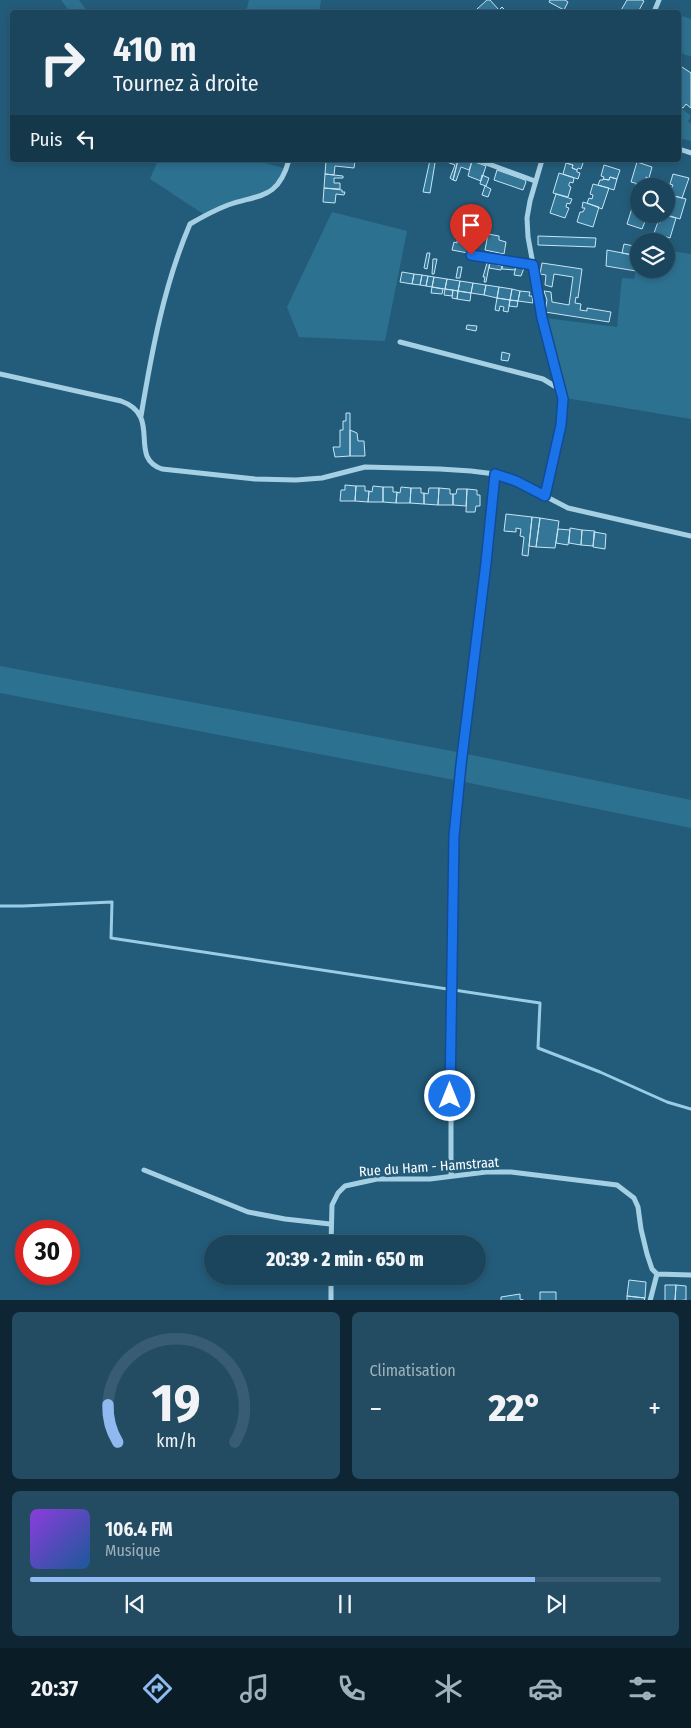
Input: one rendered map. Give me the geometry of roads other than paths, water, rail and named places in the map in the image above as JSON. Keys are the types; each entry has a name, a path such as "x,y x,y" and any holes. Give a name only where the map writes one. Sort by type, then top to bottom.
{"street":[{"path":"140,416 163,300 174,262 190,224 228,205 255,198 272,191 283,179 288,162"},
{"path":"484,162 536,181"},
{"path":"541,162 530,201 527,218 528,236 542,318 563,399 562,417 545,496"},
{"path":"471,255 533,265"},
{"path":"400,342 543,379 561,390"},
{"path":"0,374 121,401 132,406 144,425 147,457 153,465 167,470 284,480 322,478 358,468 374,467 440,469 495,474 516,481 568,508 691,536"},
{"path":"451,1175 454,836 495,474"},
{"path":"144,1170 248,1212 285,1219 330,1224"},
{"name":"Rue du Ham - Hamstraat","path":"331,1235 332,1205 338,1193 345,1186 377,1179 430,1179 451,1175 511,1172 617,1185 634,1198 638,1207 647,1254 652,1269 657,1274"},
{"path":"650,1300 657,1274 691,1275"},
{"path":"331,1285 331,1300"}],"waterway":[{"path":"0,906 112,902 111,938 540,1003 538,1048 600,1072 667,1102 691,1109"}]}
